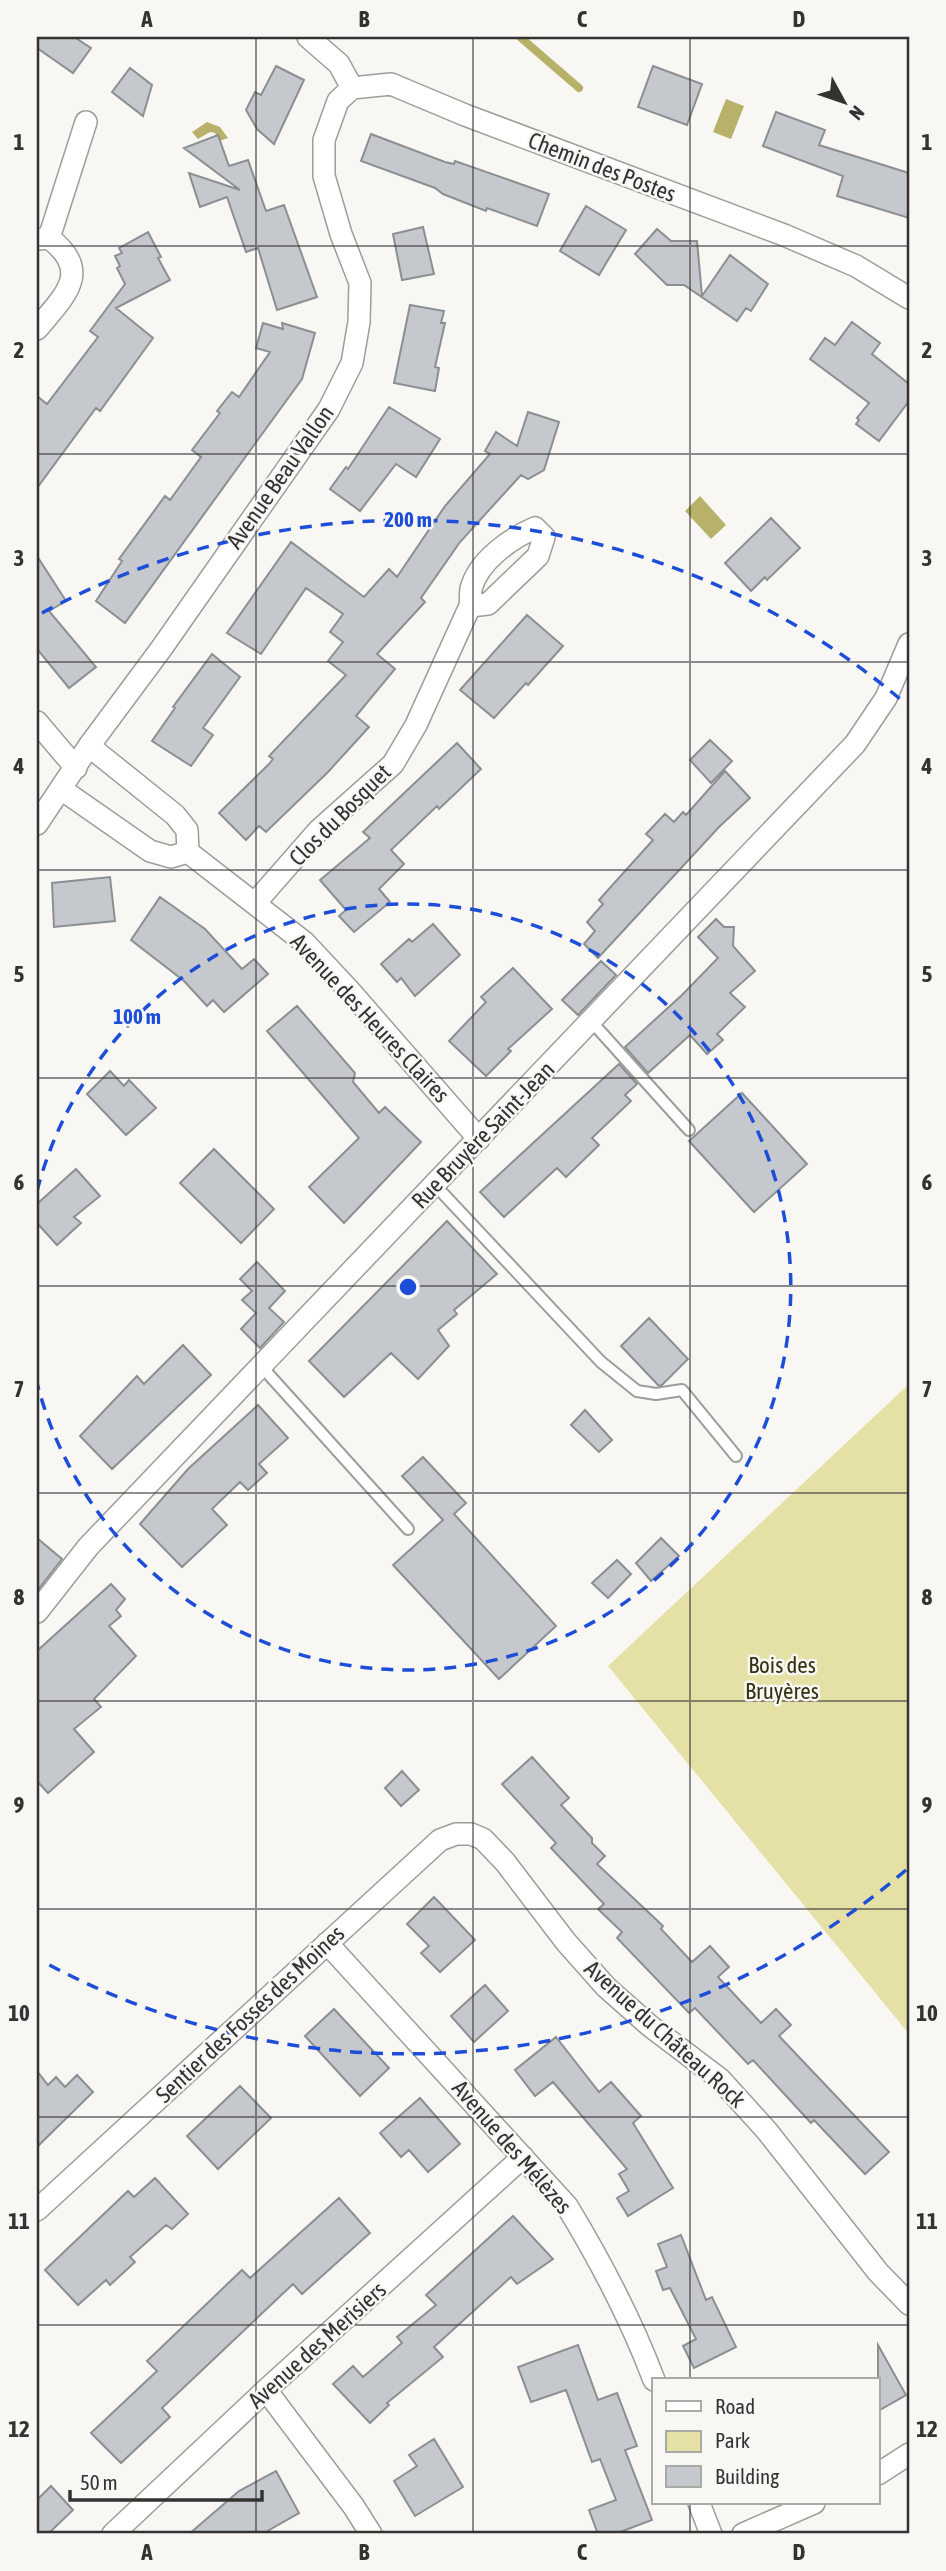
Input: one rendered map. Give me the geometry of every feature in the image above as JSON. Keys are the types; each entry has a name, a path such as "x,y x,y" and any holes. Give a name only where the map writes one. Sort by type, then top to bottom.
{"street":[{"path":"308,37 340,64 352,88"},
{"name":"Chemin des Postes","path":"352,88 391,84 784,235 856,266 909,298"},
{"name":"Avenue Beau Vallon","path":"37,824 89,746 161,649 329,409 352,363 359,322 360,283 341,234 324,176 324,140 338,100 352,88"},
{"path":"37,328 64,297 74,276 70,259 43,239 86,122"},
{"name":"Clos du Bosquet","path":"255,903 319,830 393,764 415,725 470,606"},
{"name":"Rue Bruyère Saint-Jean","path":"37,1612 89,1547 855,744 886,698 909,644"},
{"path":"37,722 76,768"},
{"path":"61,789 150,851 171,857 188,852 187,830 175,815 89,746"},
{"name":"Avenue des Heures Claires","path":"188,852 304,942 479,1139"},
{"name":"Sentier des Fosses des Moines","path":"37,2210 440,1840 457,1834 471,1834"},
{"name":"Avenue du Château Rock","path":"471,1834 483,1839 505,1862 566,1942 606,1987 650,2026 720,2079 767,2131 878,2272 909,2304"},
{"name":"Avenue des Mélèzes","path":"327,1943 567,2207 598,2256 653,2378"},
{"name":"Avenue des Merisiers","path":"113,2534 523,2157"},
{"path":"267,2390 371,2534"},
{"path":"880,2473 909,2454"},
{"path":"699,2504 711,2534"},
{"path":"743,2534 812,2504"}],"lane":[{"path":"591,1021 689,1130"},
{"path":"435,1185 601,1362 637,1391 656,1394 682,1390 736,1456"},
{"path":"262,1367 408,1529"}],"green space":[{"name":"Bois des Bruyères","path":"909,1384 909,2034 608,1666"}],"shaded area":[{"path":"726,99 744,106 731,139 713,132"},
{"path":"207,122 220,127 228,138 219,141 215,133 210,132 198,139 192,132"},
{"path":"700,496 726,525 711,539 685,511"}],"building":[{"path":"37,37 74,37 91,48 73,73 37,48"},
{"path":"276,66 304,80 274,144 257,129 246,110 255,92 261,95"},
{"path":"653,66 702,84 687,125 638,107"},
{"path":"130,68 152,85 143,116 112,92"},
{"path":"776,112 825,130 819,145 909,173 909,218 837,196 843,176 763,146"},
{"path":"371,134 445,162 454,164 455,161 549,194 537,226 487,208 486,211 443,194 435,188 361,161"},
{"path":"218,135 229,166 248,160 266,211 284,205 317,297 277,310 258,248 246,252 227,197 200,207 189,173 240,190 184,148"},
{"path":"586,206 626,230 599,275 560,251"},
{"path":"423,227 434,274 402,280 393,234"},
{"path":"657,229 671,241 697,241 702,296 730,255 768,284 751,311 746,308 737,321 684,285 667,285 635,254"},
{"path":"148,232 170,280 116,308 153,338 100,411 96,408 37,488 37,396 47,404 98,337 90,331 125,284 117,268 120,266 115,256 122,253 119,248"},
{"path":"410,305 444,311 441,323 445,323 435,367 439,368 435,391 394,383"},
{"path":"852,322 880,343 872,354 909,384 909,401 879,441 856,424 859,420 857,418 869,403 810,359 825,338 835,345"},
{"path":"263,323 283,329 282,323 315,333 302,379 125,623 96,601 122,561 119,559 165,496 170,500 201,457 192,450 220,413 217,411 232,392 239,397 270,352 256,348"},
{"path":"389,407 440,439 416,477 396,464 360,511 330,489 346,467 348,469"},
{"path":"528,412 559,422 544,470 528,479 521,475 460,542 421,598 425,602 377,654 395,669 356,716 369,727 328,772 266,832 259,826 246,840 219,813 269,764 273,759 269,756 346,675 328,661 343,642 330,632 343,614 306,588 261,654 227,633 291,542 364,597 389,569 397,577 445,506 490,454 485,451 496,432 517,446"},
{"path":"771,518 800,548 767,580 765,577 751,591 725,563"},
{"path":"37,556 66,601 49,611 96,667 69,688 37,649"},
{"path":"527,615 563,646 494,718 460,690"},
{"path":"212,654 240,677 203,728 213,735 191,766 152,741"},
{"path":"710,740 732,761 711,783 690,760"},
{"path":"457,743 481,769 391,850 404,864 379,889 390,902 354,932 339,916 346,910 320,880 370,838 363,832"},
{"path":"725,771 750,798 719,827 598,958 584,944 595,931 587,922 603,904 599,900 653,840 646,834 665,814 674,822 683,812 686,815"},
{"path":"110,877 115,921 54,927 52,883"},
{"path":"160,897 205,929 242,969 254,959 268,974 224,1012 213,1000 207,1006 184,981 131,940"},
{"path":"716,919 724,927 734,927 733,946 755,971 730,993 745,1007 717,1034 723,1040 707,1054 690,1035 648,1073 625,1047 718,958 698,937"},
{"path":"433,924 460,955 415,996 401,978 397,982 381,964 409,939 412,942"},
{"path":"601,961 616,975 578,1015 562,1000"},
{"path":"513,968 552,1009 508,1049 511,1051 486,1076 449,1041 486,1002 481,997"},
{"path":"297,1006 355,1073 353,1082 379,1113 385,1107 421,1142 344,1223 309,1187 359,1138 267,1031"},
{"path":"619,1064 637,1084 625,1095 631,1101 592,1138 599,1145 566,1177 557,1168 504,1217 480,1192"},
{"path":"110,1071 124,1086 129,1080 156,1108 126,1135 87,1094"},
{"path":"742,1093 807,1164 754,1212 689,1141"},
{"path":"214,1149 274,1209 241,1243 180,1183"},
{"path":"76,1169 100,1196 74,1217 81,1223 57,1245 37,1223 37,1204"},
{"path":"447,1221 497,1274 454,1310 457,1314 438,1330 449,1346 418,1379 391,1353 344,1397 309,1361"},
{"path":"257,1262 285,1291 269,1308 284,1322 260,1348 241,1329 256,1313 242,1300 252,1291 240,1279"},
{"path":"649,1318 688,1359 659,1386 621,1346"},
{"path":"183,1345 211,1375 112,1469 80,1436 137,1376 144,1384"},
{"path":"258,1405 288,1438 259,1464 267,1473 248,1490 240,1482 212,1509 227,1525 182,1567 140,1524 188,1469"},
{"path":"585,1410 612,1440 599,1452 571,1425"},
{"path":"423,1457 466,1503 454,1514 556,1626 499,1679 393,1565 443,1520 402,1476"},
{"path":"37,1538 62,1559 37,1591"},
{"path":"661,1538 679,1556 651,1581 636,1563"},
{"path":"617,1560 631,1574 608,1598 592,1583"},
{"path":"111,1584 125,1599 116,1610 121,1616 109,1626 136,1656 94,1699 101,1707 74,1729 94,1752 48,1793 37,1781 37,1651"},
{"path":"532,1757 569,1798 561,1805 605,1856 597,1864 663,1926 661,1929 692,1962 710,1946 729,1967 718,1977 761,2023 776,2009 791,2025 779,2036 889,2152 865,2174 814,2120 811,2123 753,2060 748,2064 695,2008 689,2013 617,1938 622,1932 598,1909 604,1904 551,1848 556,1843 502,1784"},
{"path":"402,1771 419,1790 401,1806 385,1788"},
{"path":"434,1897 475,1940 440,1972 421,1953 429,1946 407,1924"},
{"path":"485,1985 508,2011 474,2042 451,2016"},
{"path":"334,2009 389,2068 360,2096 305,2036"},
{"path":"556,2037 599,2092 611,2082 641,2116 633,2123 673,2188 628,2216 617,2198 629,2191 619,2174 627,2169 553,2082 535,2096 515,2070"},
{"path":"37,2071 48,2085 56,2077 65,2087 77,2075 93,2092 37,2147"},
{"path":"240,2086 271,2118 218,2169 187,2136"},
{"path":"420,2098 460,2144 428,2172 409,2150 401,2157 380,2133"},
{"path":"155,2178 188,2214 172,2229 166,2225 130,2257 135,2262 110,2285 106,2280 78,2305 45,2270 128,2191 134,2197"},
{"path":"339,2198 370,2233 302,2294 293,2284 162,2408 170,2417 121,2463 91,2433 157,2371 147,2361 242,2270 250,2278"},
{"path":"513,2216 553,2259 517,2284 511,2277 434,2347 443,2357 387,2403 389,2405 370,2423 333,2384 353,2366 363,2377 402,2343 397,2337 436,2305 426,2295"},
{"path":"681,2235 706,2300 712,2297 736,2347 694,2368 683,2346 696,2339 670,2288 663,2290 656,2271 667,2267 658,2244"},
{"path":"578,2345 598,2400 617,2393 637,2446 625,2450 652,2520 615,2534 598,2534 589,2510 616,2500 600,2459 592,2462 566,2390 531,2402 518,2367"},
{"path":"878,2345 906,2395 880,2410"},
{"path":"434,2439 463,2487 415,2516 394,2481 417,2466 409,2455"},
{"path":"276,2471 299,2513 262,2534 189,2534 239,2491"},
{"path":"51,2486 73,2510 48,2534 37,2534 37,2500"}],"waterway":[{"path":"520,37 579,88"}]}
